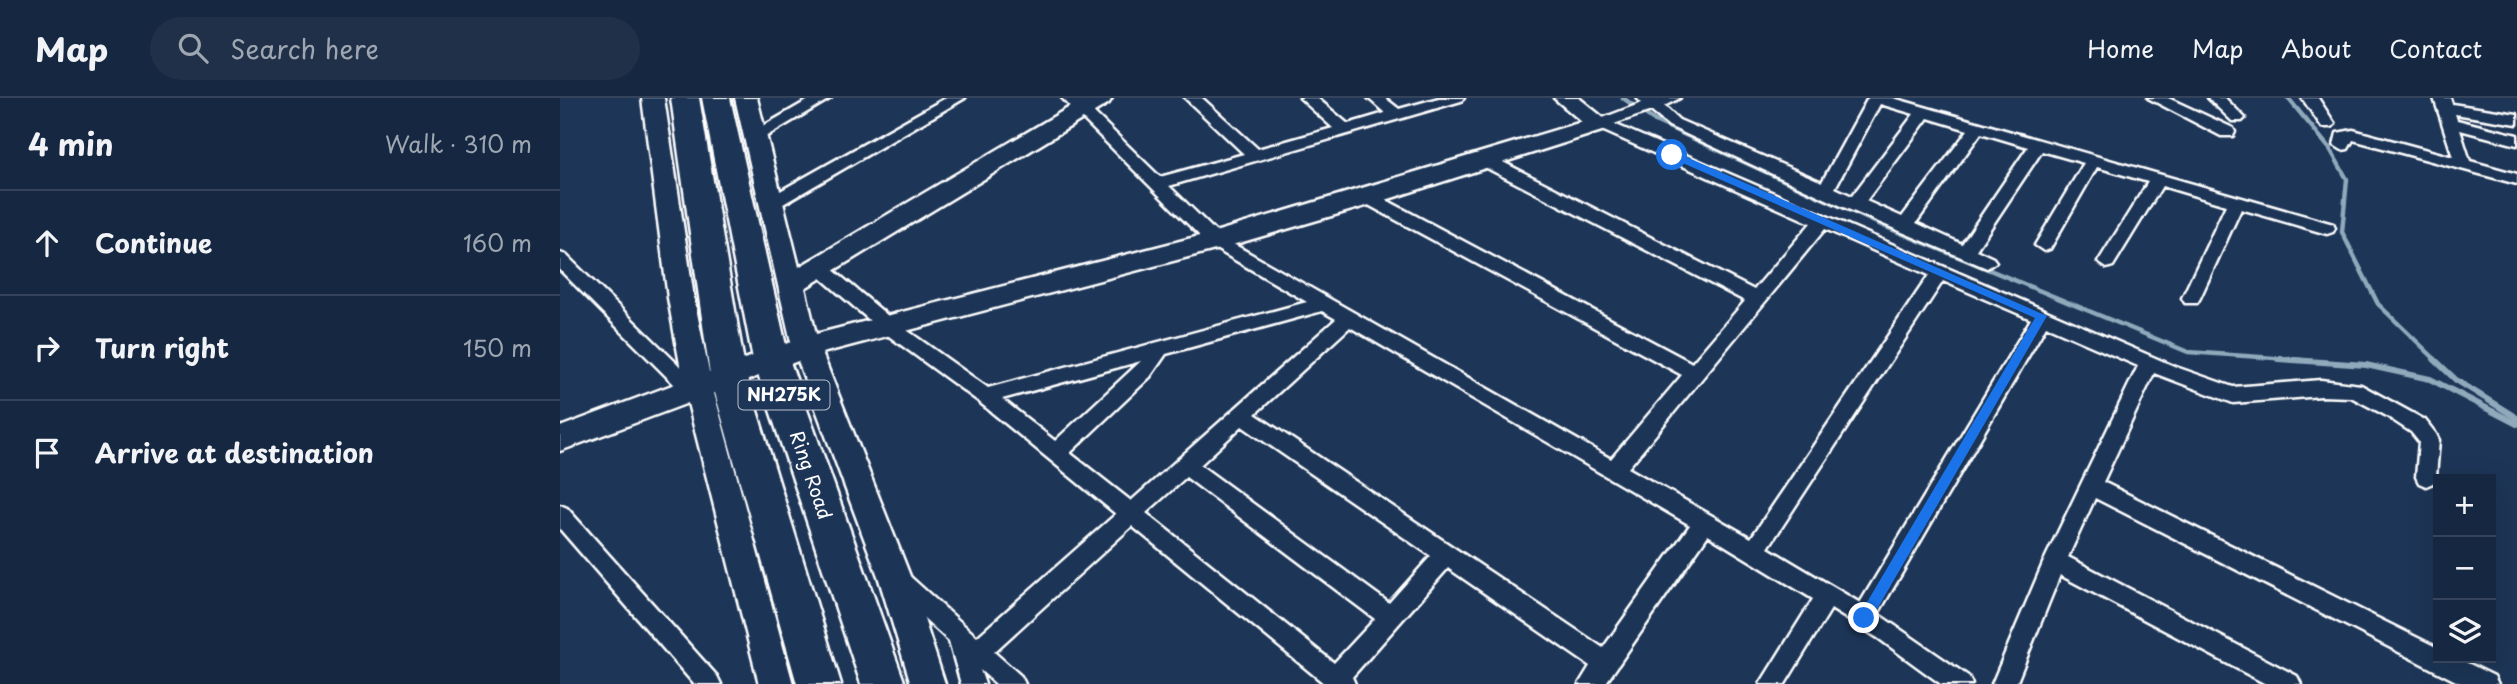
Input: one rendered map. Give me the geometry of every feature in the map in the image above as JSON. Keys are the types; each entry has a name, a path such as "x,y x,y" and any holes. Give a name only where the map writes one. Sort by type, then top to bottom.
{"highway":[{"name":"NH275K","path":"685,98 706,383 820,684"},
{"name":"Ring Road","path":"716,98 771,359 883,684"}],"street":[{"path":"653,98 681,298 706,383 776,684"},
{"path":"746,98 806,347 894,576 928,684"},
{"path":"754,136 824,98"},
{"path":"772,203 957,98"},
{"path":"1193,98 1256,156"},
{"path":"1308,98 1345,130"},
{"path":"1376,98 1395,116"},
{"path":"1156,184 1456,98"},
{"path":"1565,98 1823,220 2149,363 2233,395 2321,388 2354,390 2418,426 2429,440 2426,477"},
{"path":"560,439 806,347 1367,197 1610,121 1649,104 1672,98"},
{"path":"1825,192 1876,98 2327,228"},
{"path":"2156,98 2227,132"},
{"path":"2216,98 2237,118"},
{"path":"2310,98 2328,124"},
{"path":"789,285 1084,102 1156,184 1214,240 1754,551 1864,618 1960,684"},
{"path":"1649,104 1674,123 1987,262"},
{"path":"2446,110 2517,119"},
{"path":"2446,110 2517,140"},
{"path":"2446,110 2463,163"},
{"path":"1854,205 1924,112"},
{"path":"1905,227 1978,127"},
{"path":"2342,145 2343,137 2353,135 2517,179"},
{"path":"1965,252 2038,145"},
{"path":"1487,160 1757,299"},
{"path":"2044,245 2094,161"},
{"path":"2107,262 2157,180"},
{"path":"1367,197 1695,373"},
{"path":"2191,298 2236,202"},
{"path":"1614,470 1823,220"},
{"path":"560,258 706,383"},
{"path":"819,267 888,326 985,396 1339,681 1390,617 1446,555"},
{"path":"1754,551 1940,272"},
{"path":"985,396 1324,304"},
{"path":"1864,618 2042,316"},
{"path":"977,652 1349,318"},
{"path":"1056,453 1143,372 1159,350"},
{"path":"2004,684 2055,561 2149,363"},
{"path":"1241,415 1606,663"},
{"path":"1185,465 1390,617"},
{"path":"2091,486 2486,684"},
{"path":"560,514 709,684"},
{"path":"1591,684 1704,523"},
{"path":"2055,561 2289,684"},
{"path":"894,576 1013,684"},
{"path":"1772,684 1827,596"},
{"path":"959,635 973,684"}],"waterway":[{"path":"1623,98 1655,121 1881,225 2188,352 2302,360"},
{"path":"2288,98 2330,149 2347,179 2342,232 2378,304 2436,360"},
{"path":"2278,359 2366,365 2430,379 2517,424"},
{"path":"2434,359 2456,380 2517,418"}],"route":[{"path":"1672,155 2042,316 1864,618"}]}
